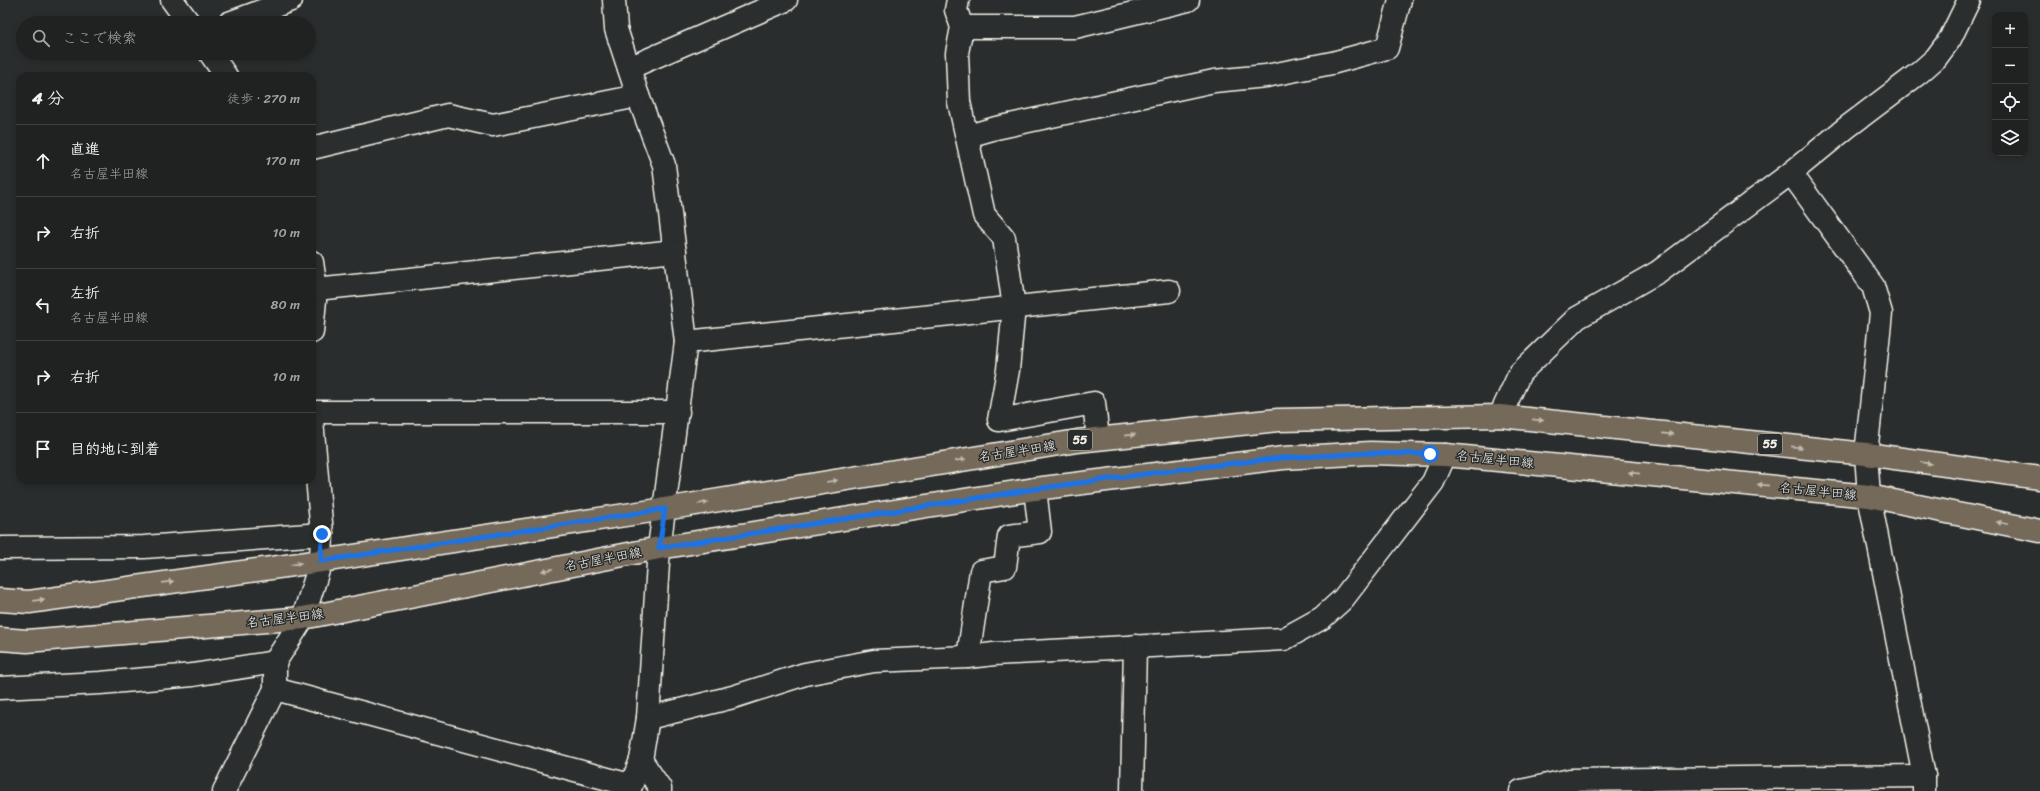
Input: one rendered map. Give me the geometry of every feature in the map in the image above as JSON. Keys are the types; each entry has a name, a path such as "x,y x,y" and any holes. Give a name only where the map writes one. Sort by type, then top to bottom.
{"main road":[{"name":"名古屋半田線","path":"0,600 29,602 321,561 665,509 1098,438 1278,420 1500,416 1866,454 2040,478"},
{"name":"名古屋半田線","path":"0,639 27,641 303,618 659,548 1035,489 1282,458 1370,453 1445,454 1869,496 2040,531"}],"street":[{"path":"172,0 184,16"},
{"path":"248,16 291,0"},
{"path":"275,689 630,788 641,760 648,718 659,548 686,342 664,165 638,96 616,29 614,0"},
{"path":"629,68 786,0"},
{"path":"958,0 956,10 962,27 957,53 959,102 968,136 984,215 1004,238 1014,307 1008,370 999,420 1094,403 1098,438"},
{"path":"962,27 1075,27 1188,0"},
{"path":"968,136 996,128 1214,81 1266,76 1332,63 1387,48 1400,0"},
{"path":"1500,416 1520,373 1577,318 1658,272 1791,173 1846,128 1920,73 1936,58 1950,39 1968,0"},
{"path":"215,60 223,72"},
{"path":"316,147 448,115 493,125 638,96"},
{"path":"1521,791 1570,780 1924,784 1869,496 1866,454 1881,313 1873,286 1791,173"},
{"path":"316,289 675,251"},
{"path":"686,342 1169,291"},
{"path":"316,412 678,412"},
{"path":"648,718 733,696 805,674 874,661 968,657 994,654 1284,638 1322,618 1343,599 1433,482 1445,454"},
{"path":"224,791 275,689 275,662 303,618 321,561 322,534 316,466"},
{"path":"968,657 981,571 1005,567 1009,536 1040,532 1035,489"},
{"path":"0,548 144,547 322,534"},
{"path":"1132,791 1135,646"},
{"path":"0,688 100,683 193,675 275,662"},
{"path":"641,760 660,788 660,791"}],"route":[{"path":"322,534 321,561 665,509 659,548 1035,489 1190,468 1282,458 1370,453 1430,454"}]}
